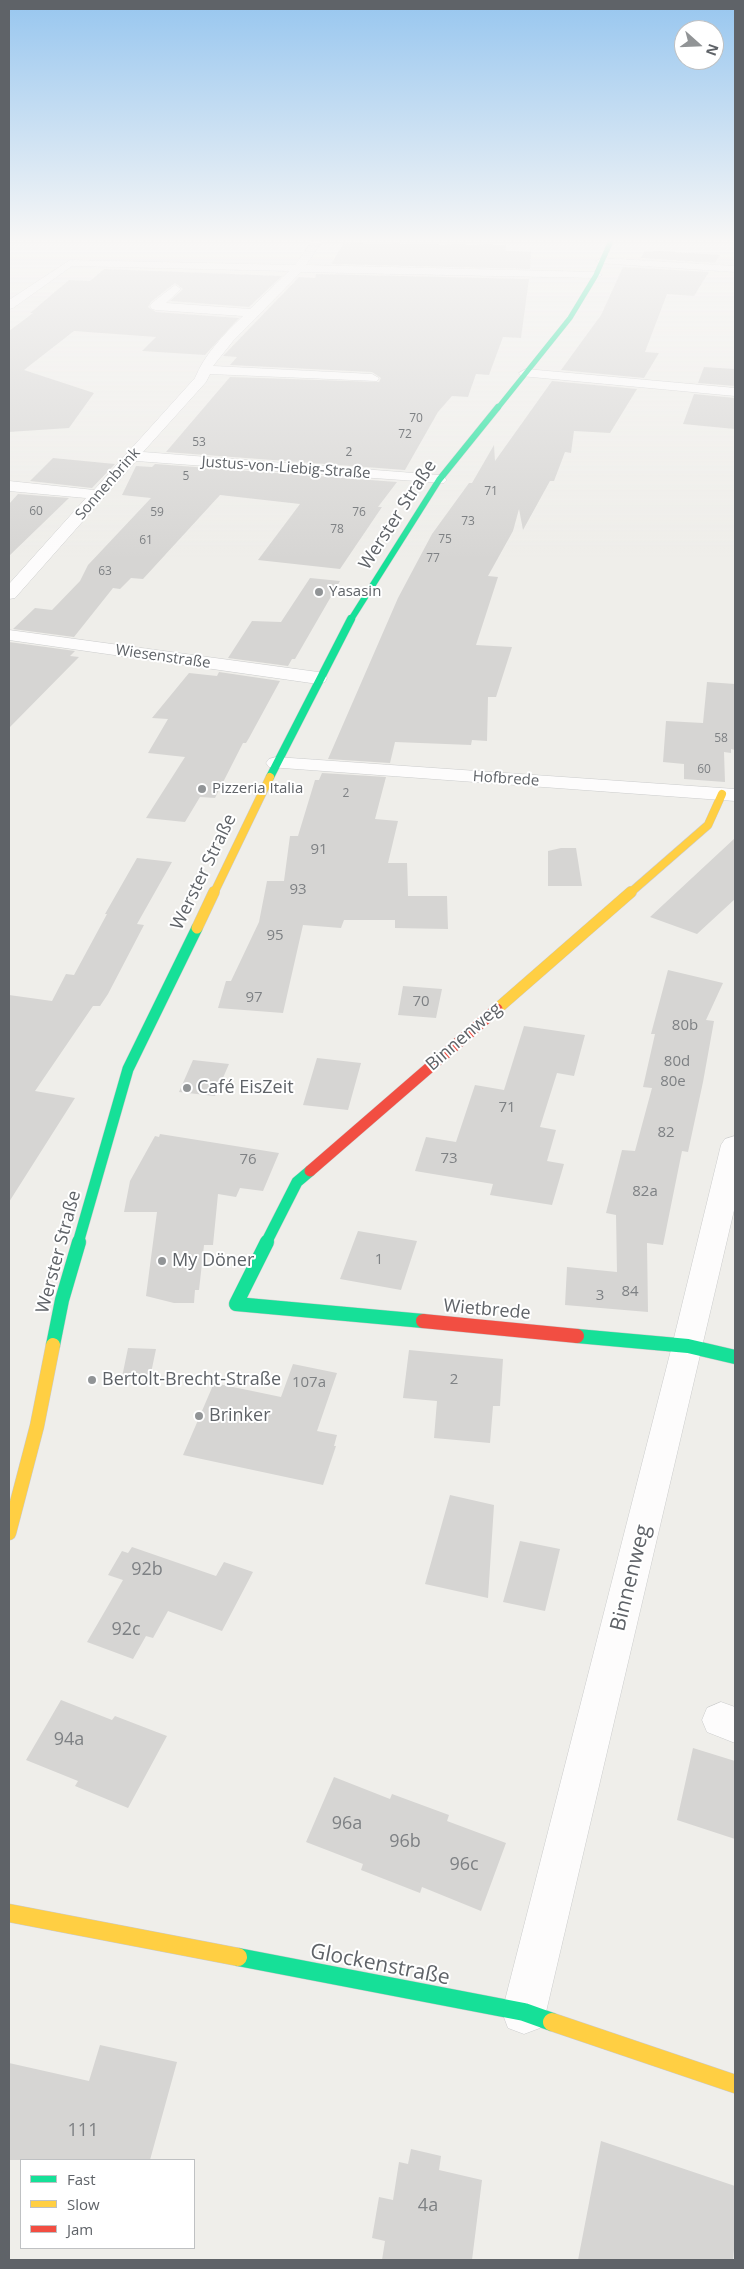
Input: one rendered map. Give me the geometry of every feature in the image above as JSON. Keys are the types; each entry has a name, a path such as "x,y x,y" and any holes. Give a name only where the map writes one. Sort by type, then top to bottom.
{"main road":[{"name":"Werster Straße","path":"9,1533 37,1426 62,1300 128,1069 276,763 342,633 439,480 546,349"},
{"name":"Binnenweg","path":"236,1304 297,1182 708,825 729,794"},
{"name":"Wietbrede","path":"236,1304 688,1346 735,1356"},
{"name":"Glockenstraße","path":"9,1913 524,2012 735,2084"}],"street":[{"name":"Sonnenbrink","path":"9,594 201,379 203,370 221,349"},
{"path":"203,370 372,378"},
{"path":"526,374 735,392"},
{"name":"Justus-von-Liebig-Straße","path":"132,456 439,480"},
{"path":"9,486 99,495"},
{"name":"Wiesenstraße","path":"9,635 318,678"},
{"name":"Hofbrede","path":"276,763 729,794"},
{"name":"Binnenweg","path":"524,2012 688,1346 735,1144"}],"building":[{"path":"9,349 51,349 24,370 94,393 69,428 9,432"},
{"path":"144,349 211,349 205,355 142,351"},
{"path":"230,349 499,349 489,375 476,374 468,397 452,396 438,412 405,470 166,452 230,377 379,382 381,378 372,372 230,365 237,357 223,356"},
{"path":"576,349 646,349 645,352 659,353 644,378 561,370"},
{"path":"704,367 735,369 735,386 698,383"},
{"path":"552,381 637,389 610,433 574,431 571,453 565,452 554,481 550,481 523,530 519,509 513,531 488,576 498,577 476,645 512,647 496,697 488,697 487,741 472,740 471,745 395,742 390,763 328,759 398,598 432,534 469,483 472,483 494,445 495,461"},
{"path":"694,394 735,398 735,429 683,424"},
{"path":"53,458 115,464 92,488 30,481"},
{"path":"155,464 397,482 378,507 382,507 340,569 258,560 300,504 220,495 143,579 131,578 120,589 113,588 74,637 13,629 35,608 52,610 80,581 88,565 151,498 122,495 136,466 152,467"},
{"path":"18,494 69,498 9,556 9,504"},
{"path":"310,578 340,581 295,659 292,659 288,666 228,658 252,621 281,622"},
{"path":"9,642 75,651 70,656 79,657 9,728"},
{"path":"219,672 280,681 249,738 246,743 243,743 215,798 200,797 185,822 146,818 185,757 148,753 168,719 152,718 189,673 217,676"},
{"path":"707,682 735,684 735,750 731,749 731,753 724,752 725,782 684,779 684,764 663,762 666,721 703,723"},
{"path":"322,773 386,777 375,819 398,821 388,863 407,863 408,896 447,896 448,929 395,928 395,920 344,920 341,928 303,925 283,1013 218,1008 226,981 231,981 259,922 267,881 284,881 290,836 298,836 315,780 319,780"},
{"path":"735,838 735,899 697,934 650,917"},
{"path":"561,848 576,848 582,886 548,886 548,851"},
{"path":"137,858 172,862 137,924 144,925 108,994 100,1006 93,1006 35,1091 75,1098 9,1202 9,995 52,1001 66,974 74,975 107,914 105,914"},
{"path":"668,970 723,983 706,1020 714,1021 703,1082 688,1152 682,1151 663,1245 647,1243 648,1312 565,1305 567,1267 617,1272 616,1215 606,1213 622,1150 635,1151 652,1088 643,1087 655,1034 651,1034"},
{"path":"403,986 442,989 436,1018 398,1015"},
{"path":"524,1026 585,1035 574,1076 557,1073 540,1127 556,1130 547,1161 564,1164 552,1205 490,1195 493,1184 415,1171 426,1137 456,1142 475,1085 504,1090"},
{"path":"317,1058 361,1063 348,1110 303,1105"},
{"path":"193,1060 229,1064 215,1096 179,1092"},
{"path":"160,1134 279,1153 263,1191 240,1188 236,1197 218,1194 213,1245 204,1245 199,1290 195,1290 194,1303 174,1303 146,1296 157,1212 124,1212 130,1181 155,1136 159,1137"},
{"path":"358,1231 417,1241 401,1290 340,1279"},
{"path":"128,1348 156,1349 150,1378 122,1377"},
{"path":"409,1350 503,1359 500,1406 493,1406 490,1443 434,1438 437,1401 403,1398"},
{"path":"293,1364 337,1373 317,1431 337,1435 334,1446 336,1446 323,1485 183,1455 214,1383 281,1397"},
{"path":"450,1495 494,1505 488,1598 425,1584"},
{"path":"520,1541 560,1549 545,1611 503,1602"},
{"path":"132,1547 216,1576 224,1562 253,1572 222,1631 168,1611 153,1638 146,1636 133,1659 87,1642 123,1580 108,1575 122,1551 128,1553"},
{"path":"61,1700 112,1720 115,1716 167,1736 128,1808 75,1786 78,1781 26,1760"},
{"path":"693,1748 735,1761 735,1839 677,1820"},
{"path":"334,1777 390,1799 392,1794 449,1815 447,1821 506,1843 481,1911 422,1887 420,1893 361,1870 363,1864 306,1842"},
{"path":"100,2045 177,2062 150,2159 9,2160 9,2063 89,2081"},
{"path":"601,2141 735,2186 733,2260 578,2260"},
{"path":"411,2149 441,2156 439,2170 482,2180 472,2260 382,2260 385,2241 372,2238 379,2197 393,2200 399,2162 408,2164"}],"traffic: fast":[{"path":"270,777 342,633 439,480 545,349"},
{"path":"53,1345 62,1300 128,1069 197,928"},
{"path":"310,1171 297,1182 236,1304 423,1321"},
{"path":"577,1336 688,1346 735,1357"},
{"path":"238,1957 524,2012 552,2022"}],"traffic: slow":[{"path":"197,928 270,777"},
{"path":"497,1009 708,825 722,794"},
{"path":"9,1533 37,1426 53,1345"},
{"path":"9,1913 238,1957"},
{"path":"552,2022 735,2084"}],"traffic: jam":[{"path":"310,1171 497,1009"},
{"path":"423,1321 577,1336"}],"place":[{"name":"Yasasin","path":"319,592"},
{"name":"Pizzeria Italia","path":"202,789"},
{"name":"Café EisZeit","path":"187,1088"},
{"name":"My Döner","path":"162,1261"},
{"name":"Bertolt-Brecht-Straße","path":"92,1380"},
{"name":"Brinker","path":"199,1416"}]}
